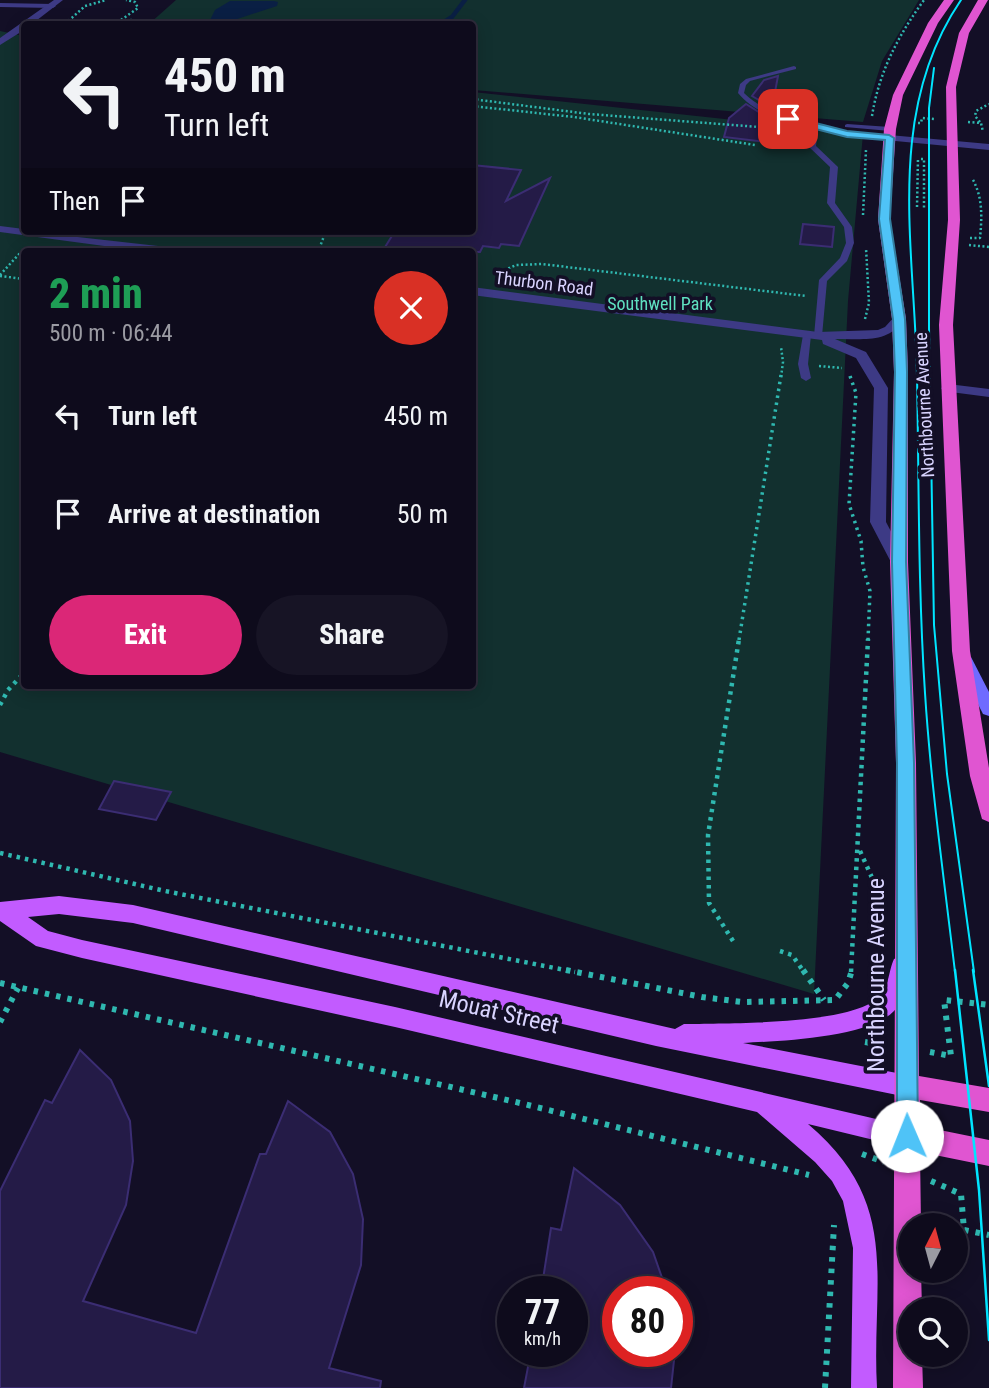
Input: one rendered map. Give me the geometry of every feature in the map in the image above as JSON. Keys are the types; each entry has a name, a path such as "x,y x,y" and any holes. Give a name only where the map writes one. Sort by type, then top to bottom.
{"highway":[{"name":"Northbourne Avenue","path":"908,1388 906,763 899,562 901,372 899,319 884,219 890,134 898,95 933,23 949,0"},
{"name":"Northbourne Avenue","path":"983,0 964,33 951,87 954,220 946,325 961,651 980,776 989,813"},
{"name":"Mouat Street","path":"907,1086 989,1100"},
{"name":"Mouat Street","path":"907,1136 989,1153"}],"main road":[{"path":"961,651 989,709"},
{"name":"Mouat Street","path":"1,914 59,905 133,914 656,1035 907,1086"},
{"name":"Mouat Street","path":"1,914 43,939 56,943 907,1136"},
{"path":"656,1035 760,1031 842,1024 886,1006 897,982 905,949"},
{"path":"759,1101 818,1147 842,1175 860,1212 865,1257 864,1388"}],"street":[{"path":"31,21 56,3 66,0"},
{"path":"0,42 21,28"},
{"path":"890,134 989,139"},
{"path":"951,139 989,147"},
{"path":"0,229 21,232"},
{"path":"46,235 145,248"},
{"name":"Thurbon Road","path":"476,292 813,335 876,335 890,330 899,319"},
{"name":"Thurbon Road","path":"813,335 855,351 870,366"},
{"name":"Northbourne Avenue","path":"870,366 881,392 878,522 899,562"},
{"path":"948,388 989,393"}],"lane":[{"path":"0,5 56,3"},
{"path":"794,68 748,80 741,93 750,104 761,110 847,134 890,134"},
{"path":"806,378 803,368 813,335 824,278 846,257 850,236 847,225 831,203 834,167 812,146 815,125"}],"path":[{"path":"68,21 85,6 106,0"},
{"path":"120,20 138,8 135,2 126,0"},
{"path":"872,119 878,84 886,61 924,0"},
{"path":"116,21 135,21"},
{"path":"476,100 589,114 719,122 764,129 742,129"},
{"path":"981,123 975,114 989,104"},
{"path":"476,106 574,117 754,145"},
{"path":"917,207 920,159 924,159 924,208"},
{"path":"969,238 980,237 982,212 978,188 970,174"},
{"path":"0,276 20,253"},
{"path":"499,284 505,270 516,265 542,264 821,298"},
{"path":"0,276 21,279"},
{"path":"733,941 709,903 708,835 783,362 783,347 773,344"},
{"path":"0,853 165,891 702,997 752,1002 835,1000 848,983 852,970 870,605 861,541 849,504 856,393 849,368"},
{"path":"0,705 8,690 21,676"},
{"path":"780,951 792,955 825,1000"},
{"path":"0,984 520,1103 817,1177"},
{"path":"0,1022 18,988"},
{"path":"951,1056 944,1000 989,1005"},
{"path":"824,1388 834,1212"}],"green space":[{"path":"176,0 919,0 882,61 863,122 476,90 476,21 152,21"},
{"name":"Southwell Park","path":"0,31 21,35 21,235 476,235 476,92 863,134 848,301 814,994 0,752"}],"water":[{"path":"230,1 278,2 277,6 231,21 210,21 215,10"}],"building":[{"path":"778,76 772,108 752,96 764,80"},
{"path":"746,104 770,119 766,142 724,137 729,118"},
{"path":"476,165 521,170 506,201 550,178 519,246 483,246 480,252 476,252 476,248 384,248 393,235 476,235"},
{"path":"803,224 834,227 832,247 800,244"},
{"path":"114,781 171,792 156,820 99,809"},
{"path":"80,1050 111,1080 130,1121 133,1161 126,1205 83,1301 196,1333 260,1154 266,1154 288,1101 330,1132 353,1174 363,1219 361,1265 329,1368 381,1381 380,1388 0,1388 0,1191 45,1100 52,1103"},
{"path":"574,1168 620,1205 653,1252 661,1276 602,1276 602,1367 673,1367 671,1388 524,1388 528,1367 588,1367 588,1276 544,1276 551,1228 561,1230"}],"waterway":[{"path":"446,21 465,0"}],"tram line":[{"path":"955,972 934,798 925,693 909,182 921,88 937,43 961,0"},
{"path":"934,68 929,108 929,328 934,625 947,774 974,972"},
{"path":"955,970 979,1190 989,1340"},
{"path":"973,970 989,1086"}],"route":[{"path":"788,119 847,134 889,138 884,219 899,319 901,372 899,562 906,763 907,1136"}]}
